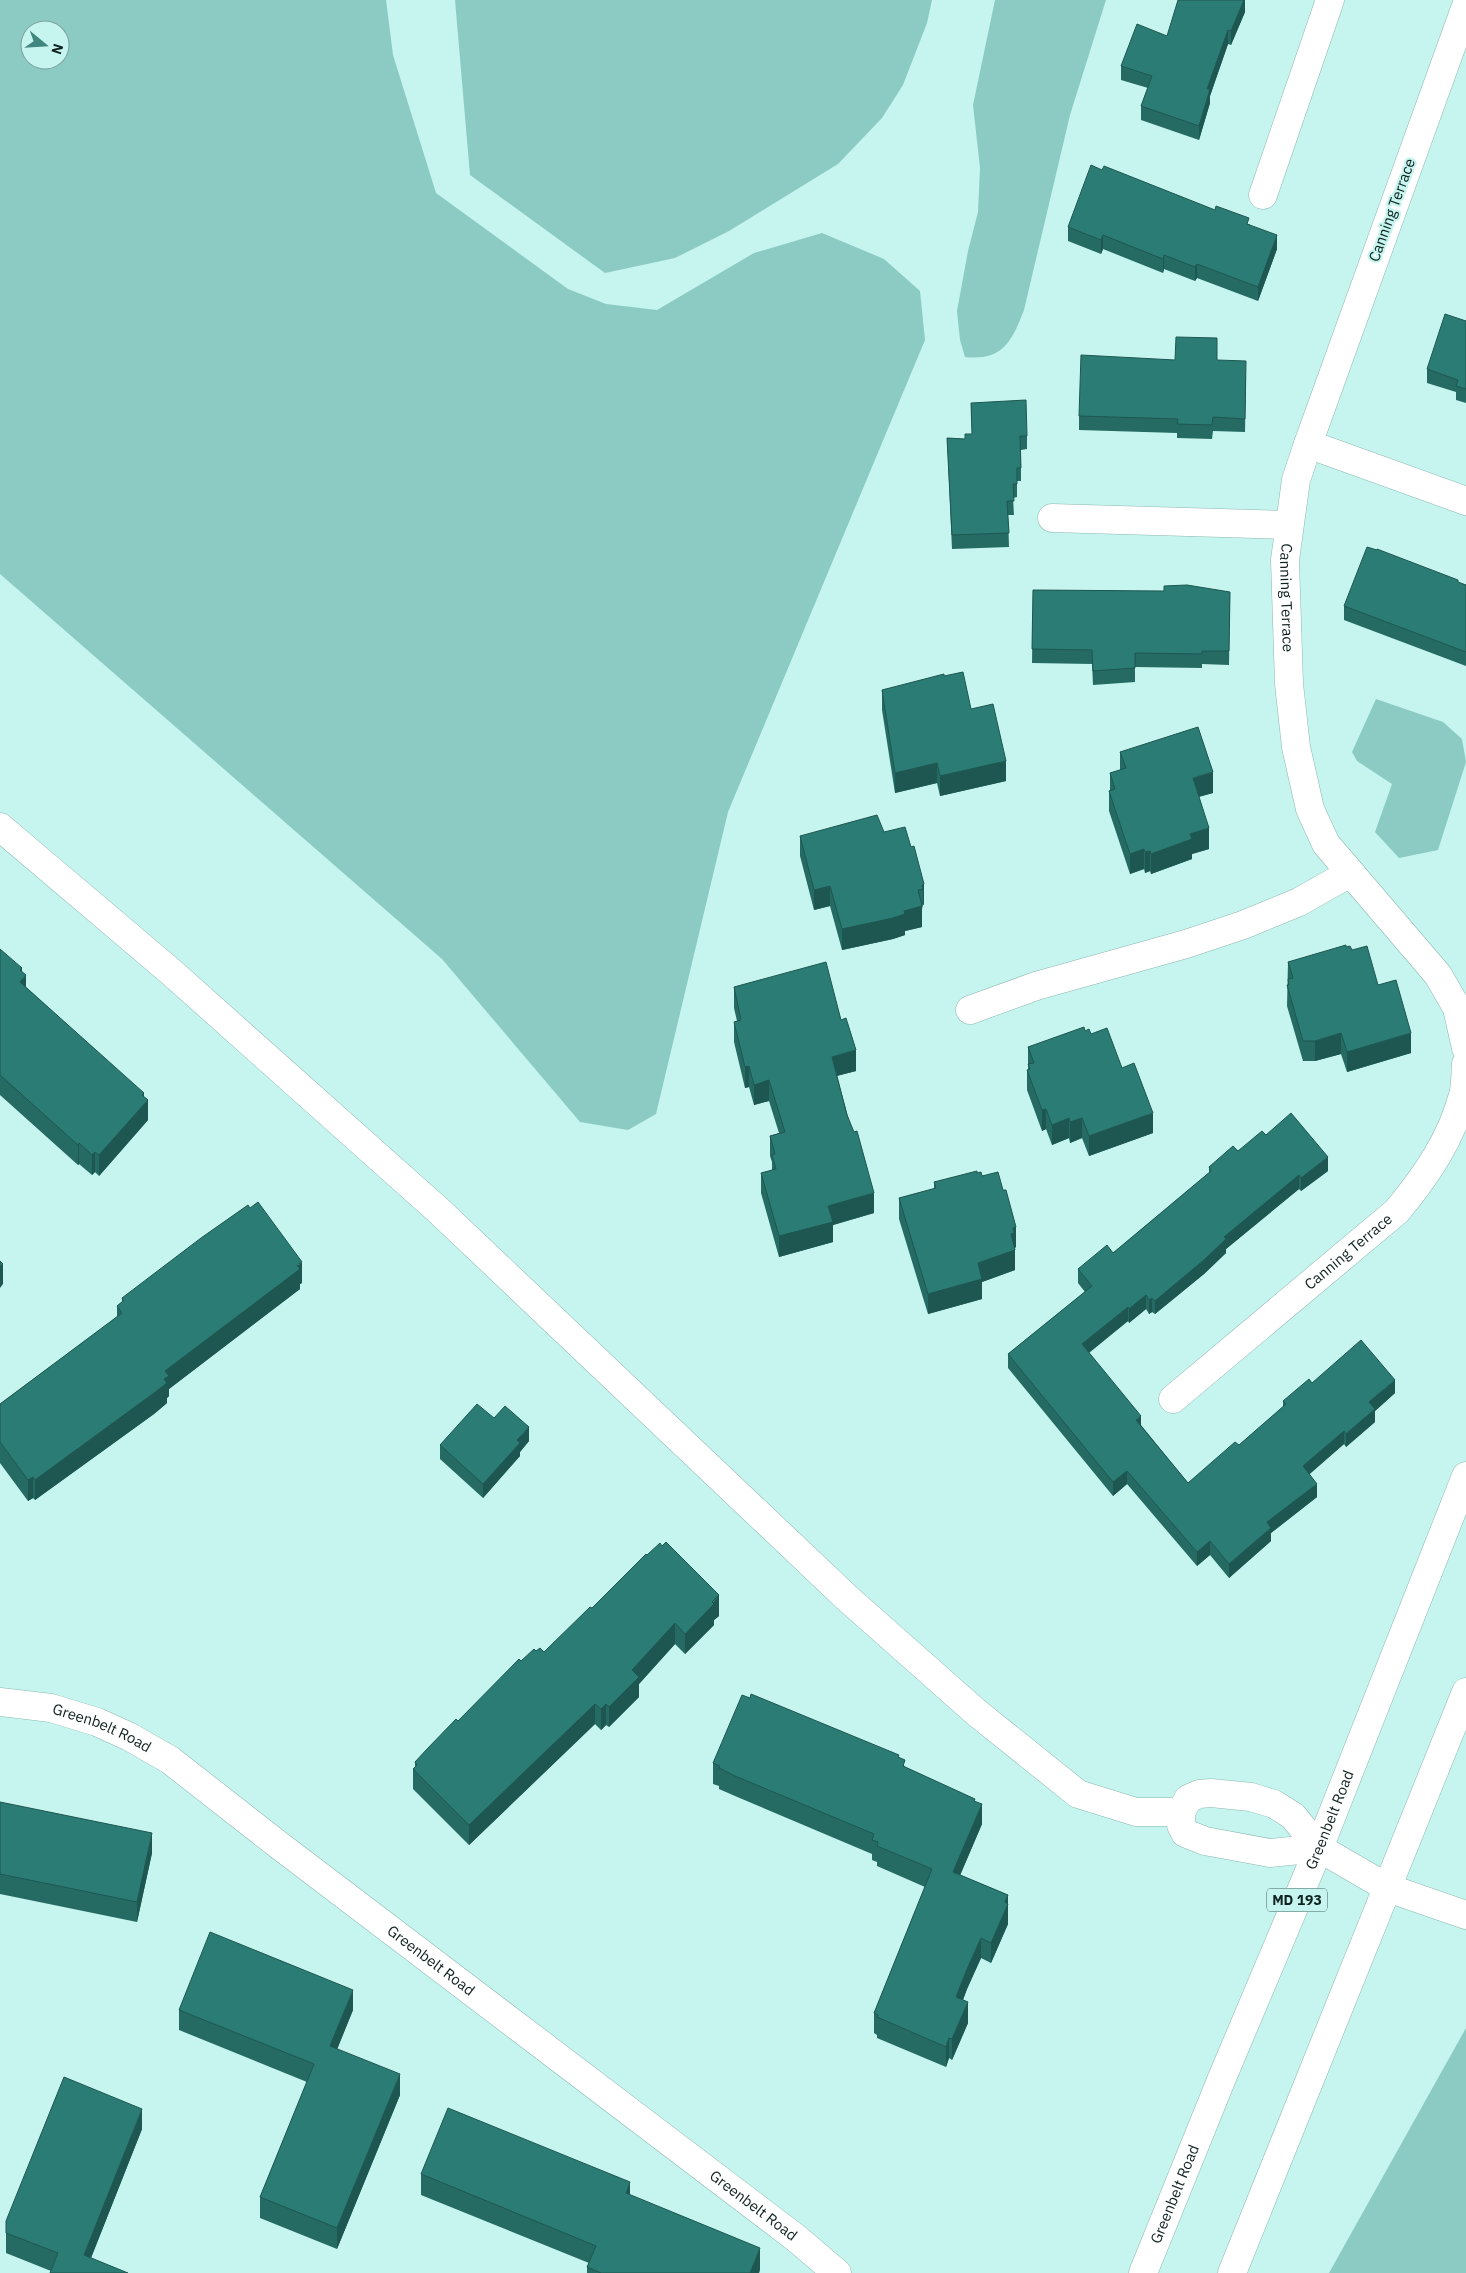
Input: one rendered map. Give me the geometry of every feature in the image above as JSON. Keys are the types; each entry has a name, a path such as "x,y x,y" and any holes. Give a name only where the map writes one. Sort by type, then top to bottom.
{"street":[{"path":"1263,195 1330,0"},
{"name":"Canning Terrace","path":"1466,6 1296,480 1288,525 1285,569 1289,684 1296,747 1310,809 1326,844 1438,975 1456,1008 1466,1048"},
{"path":"1308,444 1466,501"},
{"path":"1052,518 1288,525"},
{"path":"0,827 170,971 438,1210 846,1598 977,1713 1078,1794 1136,1812 1181,1812"},
{"path":"970,1010 1036,986 1186,944 1243,924 1299,902 1350,873"},
{"name":"Canning Terrace","path":"1173,1398 1397,1211 1425,1176 1449,1135 1464,1094 1466,1064"},
{"name":"Greenbelt Road","path":"1143,2273 1222,2078 1319,1848 1466,1476"},
{"path":"1232,2273 1466,1692"},
{"name":"Greenbelt Road","path":"0,1702 51,1708 97,1722 130,1737 170,1760 280,1846 796,2238 837,2273"},
{"path":"1319,1848 1274,1853 1205,1841 1185,1834 1180,1825 1181,1812 1188,1799 1199,1794 1211,1793 1251,1797 1274,1804 1294,1816 1319,1848 1388,1888 1466,1915"}],"green space":[{"path":"0,0 386,0 393,55 436,193 568,289 606,304 657,310 754,253 822,233 884,259 920,291 925,340 728,812 656,1114 628,1130 580,1122 442,959 0,574"},
{"path":"455,0 932,0 927,23 903,85 882,118 838,164 729,231 675,258 605,273 470,175"},
{"path":"995,0 1106,0 1070,115 1024,310 1015,331 1004,347 989,356 965,357 960,340 957,311 968,251 978,212 980,168 973,105"},
{"path":"1376,699 1443,722 1462,739 1466,762 1438,850 1399,858 1375,832 1392,784 1357,761 1352,752"},
{"path":"1466,2028 1466,2273 1329,2273"}],"building":[{"path":"1178,0 1244,0 1231,31 1228,30 1207,89 1210,89 1199,126 1141,106 1152,76 1121,66 1137,24 1167,36"},
{"path":"1091,165 1102,170 1104,166 1215,210 1216,206 1249,218 1247,224 1277,235 1258,287 1197,264 1195,267 1164,255 1163,259 1103,235 1101,240 1068,227"},
{"path":"1445,314 1466,321 1466,389 1456,386 1458,380 1427,369"},
{"path":"1176,337 1217,338 1217,360 1246,361 1245,419 1213,417 1212,425 1177,424 1178,419 1079,416 1081,355 1175,360"},
{"path":"1026,400 1027,436 1020,436 1021,468 1017,468 1017,484 1013,484 1014,501 1007,501 1009,533 952,535 947,438 965,439 965,434 972,434 971,403"},
{"path":"1367,547 1377,549 1458,580 1458,582 1466,585 1466,652 1344,606"},
{"path":"1187,585 1230,592 1229,651 1202,651 1202,654 1135,653 1135,668 1093,671 1092,650 1032,649 1033,590 1164,591 1164,586"},
{"path":"963,672 971,709 993,704 1006,761 940,776 937,763 895,773 882,690 944,674 944,676"},
{"path":"1198,727 1213,772 1193,778 1209,828 1190,834 1192,839 1151,854 1150,851 1145,852 1144,849 1130,854 1109,791 1115,789 1110,773 1126,768 1120,752"},
{"path":"877,815 884,832 905,827 911,847 914,846 924,884 922,885 923,889 918,890 922,906 904,911 905,914 893,918 842,929 830,886 814,890 800,836"},
{"path":"1346,945 1346,947 1350,946 1352,950 1367,946 1378,985 1396,980 1411,1033 1347,1052 1341,1033 1315,1041 1303,1041 1287,985 1289,985 1288,979 1293,978 1288,962"},
{"path":"0,949 22,968 20,970 26,975 20,982 144,1093 142,1095 148,1100 99,1155 95,1152 92,1155 79,1143 78,1145 0,1075"},
{"path":"826,962 841,1020 846,1018 856,1050 832,1057 847,1115 854,1132 857,1131 874,1193 828,1206 833,1222 779,1236 761,1173 776,1169 772,1155 775,1154 770,1136 785,1132 769,1080 754,1085 749,1066 745,1067 734,1022 741,1020 734,987"},
{"path":"1084,1027 1085,1031 1089,1029 1091,1034 1107,1028 1122,1068 1134,1063 1153,1113 1089,1136 1082,1118 1070,1122 1069,1118 1052,1125 1046,1109 1042,1110 1027,1070 1030,1069 1028,1064 1034,1063 1028,1047"},
{"path":"1291,1113 1328,1157 1301,1178 1299,1175 1224,1237 1226,1239 1204,1260 1155,1301 1152,1298 1149,1300 1146,1295 1082,1344 1141,1416 1136,1420 1188,1483 1235,1442 1239,1445 1286,1404 1283,1401 1309,1379 1312,1383 1361,1340 1395,1380 1369,1402 1375,1409 1346,1434 1344,1431 1303,1466 1317,1484 1267,1522 1271,1528 1229,1564 1210,1541 1197,1552 1127,1471 1113,1482 1008,1354 1092,1286 1078,1269 1107,1245 1113,1253 1211,1171 1209,1167 1233,1146 1238,1151 1262,1131 1266,1135"},
{"path":"977,1171 977,1173 981,1172 982,1176 998,1172 1003,1190 1006,1190 1016,1227 1013,1228 1014,1233 1011,1234 1015,1250 978,1263 982,1279 928,1294 899,1198 936,1188 934,1182"},
{"path":"258,1202 302,1262 297,1265 300,1269 165,1371 169,1376 164,1379 167,1383 35,1480 33,1477 28,1480 0,1442 0,1404 122,1313 117,1306 123,1301 122,1298 201,1238 248,1205 250,1208"},
{"path":"477,1404 494,1418 505,1406 529,1427 517,1440 520,1443 483,1484 440,1445"},
{"path":"666,1542 719,1595 712,1602 714,1604 685,1634 675,1623 632,1670 639,1677 609,1707 606,1704 601,1709 595,1704 469,1825 413,1769 417,1765 415,1762 456,1719 458,1721 519,1659 521,1661 534,1649 536,1651 540,1648 544,1652 590,1607 592,1608 646,1554 660,1543 662,1546"},
{"path":"751,1694 899,1755 898,1757 905,1760 903,1766 982,1804 953,1872 1008,1895 1005,1902 1008,1904 991,1943 981,1938 967,1969 956,1997 968,2002 952,2039 949,2038 946,2047 877,2017 878,2015 874,2013 932,1869 877,1846 878,1842 872,1840 874,1834 735,1776 713,1763 742,1695 750,1698"},
{"path":"0,1802 152,1833 137,1902 0,1874"},
{"path":"210,1932 353,1990 330,2046 400,2074 337,2228 260,2197 314,2064 179,2010"},
{"path":"64,2077 142,2109 84,2255 128,2273 50,2273 58,2253 6,2233 6,2221"},
{"path":"448,2108 630,2182 626,2193 760,2248 750,2273 601,2273 587,2267 596,2246 421,2174"}]}
